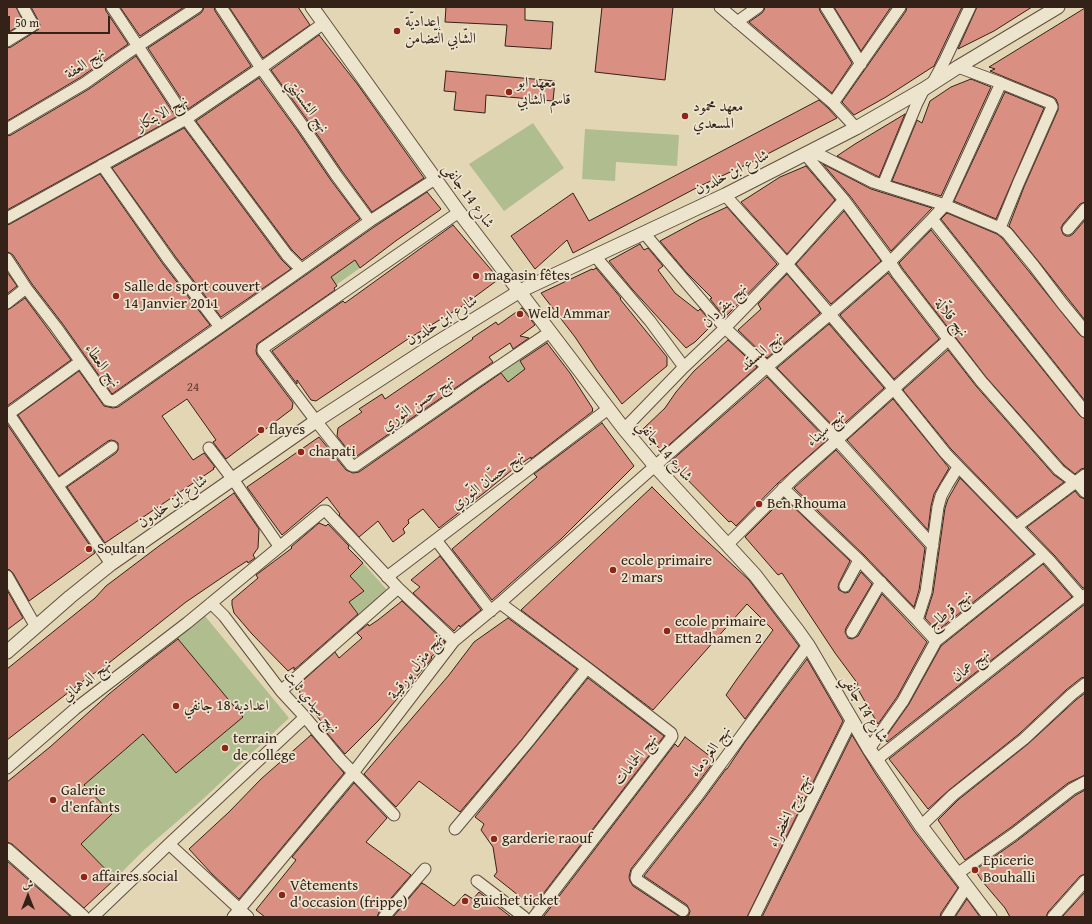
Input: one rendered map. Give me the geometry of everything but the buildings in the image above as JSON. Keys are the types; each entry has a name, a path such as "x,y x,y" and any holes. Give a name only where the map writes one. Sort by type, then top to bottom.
{"street":[{"path":"7,41 33,25 23,7"},
{"path":"112,7 186,119 287,255 301,269"},
{"name":"نهج العفة","path":"7,129 85,83 197,7"},
{"name":"نهج الشستيتي","path":"221,7 261,68 370,221"},
{"name":"شارع 14 جانفي","path":"312,7 459,212 608,409 655,466 727,544 776,601 808,645 873,755 921,826 990,917"},
{"path":"720,7 833,103 856,128"},
{"path":"737,22 758,7"},
{"path":"826,7 861,64"},
{"path":"833,103 900,7"},
{"path":"883,185 917,103 945,60 970,7"},
{"name":"شارع ابن خلدون","path":"7,652 111,564 316,421 433,345 520,291 725,195 856,128 928,87 958,67 1058,7"},
{"name":"نهج الابتكار","path":"7,218 186,119 324,23"},
{"path":"958,67 1050,103 1052,107 1000,228"},
{"name":"نهج المسقد","path":"655,466 767,367 890,262 932,219 944,205 1000,83"},
{"path":"809,152 818,154 873,182 944,205 1000,228 1009,234 1085,331"},
{"name":"نهج قلاّلة","path":"809,152 897,273 981,381 1060,470 1085,492"},
{"path":"102,165 169,260 220,327"},
{"name":"نهج العطاء","path":"7,259 26,288 108,400 114,401 370,221 435,179"},
{"path":"725,195 787,264 958,467 1083,597"},
{"name":"نهج بنقردان","path":"624,429 787,264 844,200"},
{"path":"1068,229 1085,209"},
{"path":"316,421 262,351 263,348 459,212"},
{"path":"932,219 1085,412"},
{"path":"644,233 725,328 767,367 837,440 932,546"},
{"path":"595,256 650,321 684,367"},
{"path":"7,303 26,288"},
{"name":"نهج حسن النّوري","path":"316,421 351,465 355,466 550,332"},
{"name":"نهج سيناء","path":"727,544 783,488 948,339"},
{"path":"80,362 8,414 111,564"},
{"name":"نهج حسّان النّوري","path":"387,577 608,409"},
{"path":"58,485 112,447"},
{"path":"209,448 279,546"},
{"name":"نهج منزل بورقيبة","path":"236,913 353,773 454,641 500,603 655,466"},
{"path":"917,620 926,592 938,507 946,485 958,467"},
{"path":"1016,526 1085,475"},
{"path":"783,488 859,560 936,641"},
{"name":"نهج الدهماني","path":"7,768 75,709 189,621 322,511 326,512 387,577"},
{"path":"436,540 490,611"},
{"name":"نهج قرطاج","path":"873,755 936,641 1044,555"},
{"path":"844,586 859,560"},
{"path":"7,576 36,627"},
{"path":"387,577 454,641"},
{"path":"852,632 880,582"},
{"path":"281,691 398,588"},
{"name":"نهج عمان","path":"873,755 1083,597"},
{"name":"نهج سيدي ثابت","path":"211,603 224,616 281,691 340,759 394,815"},
{"name":"نهج الحمامات","path":"500,603 587,668 671,733 672,736 534,917"},
{"name":"نهج الغردماء","path":"683,911 636,880 636,876 698,795 808,645"},
{"path":"455,829 587,668"},
{"path":"921,826 953,795 1024,739 1071,695 1085,684"},
{"path":"93,917 305,717"},
{"name":"نهج برج الخضراء","path":"754,917 852,719"},
{"path":"957,874 1085,782"},
{"path":"169,844 236,913 248,917"},
{"path":"7,850 83,917"},
{"path":"384,917 425,869"},
{"path":"477,881 524,917"},
{"path":"1053,917 1085,881"},
{"path":"946,917 967,886"}],"green space":[{"path":"533,123 564,168 504,211 469,164"},
{"path":"585,129 679,135 677,166 616,162 615,181 582,179"},
{"path":"344,243 360,268 336,285 331,277 345,267 334,250"},
{"path":"518,358 525,369 528,410 500,371"},
{"path":"363,563 388,591 359,614 349,602 364,591 350,576"},
{"path":"205,616 289,718 201,801 144,850 115,879 81,844 112,814 84,785 143,734 176,773 242,717 177,638"}],"place":[{"name":"إعداديّة الشّابي التّضامن","path":"397,31"},
{"name":"معهد ابو قاسم الشابي","path":"509,92"},
{"name":"معهد محمود المسعدي","path":"685,116"},
{"name":"magasin fêtes","path":"476,276"},
{"name":"Salle de sport couvert 14 Janvier 2011","path":"116,296"},
{"name":"Weld Ammar","path":"520,314"},
{"name":"flayes","path":"261,430"},
{"name":"chapati","path":"301,452"},
{"name":"Ben Rhouma","path":"759,504"},
{"name":"Soultan","path":"89,549"},
{"name":"ecole primaire 2 mars","path":"613,570"},
{"name":"ecole primaire Ettadhamen 2","path":"667,631"},
{"name":"اعدادية 18 جانفي","path":"176,706"},
{"name":"terrain de college","path":"225,748"},
{"name":"Galerie d'enfants","path":"53,800"},
{"name":"garderie raouf","path":"494,839"},
{"name":"Epicerie Bouhalli","path":"975,870"},
{"name":"affaires social","path":"84,877"},
{"name":"Vêtements d'occasion (frippe)","path":"282,895"},
{"name":"guichet ticket","path":"465,901"}]}
